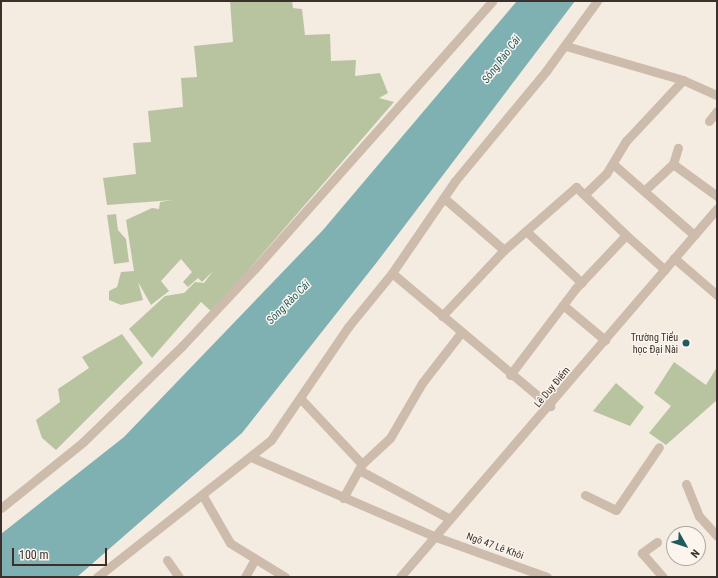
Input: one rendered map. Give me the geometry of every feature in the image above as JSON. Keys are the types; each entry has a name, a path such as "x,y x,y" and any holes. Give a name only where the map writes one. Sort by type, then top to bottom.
{"street":[{"path":"1,508 83,442 183,345 264,259 492,1"},
{"path":"97,577 203,496 251,457 277,432 348,327 392,273 444,198 566,46 597,1"},
{"path":"566,46 683,80 717,95"},
{"path":"584,194 613,164 626,141 683,80"},
{"path":"709,121 717,111"},
{"path":"645,190 673,164 678,148"},
{"path":"613,164 645,190 694,235"},
{"path":"673,164 717,196"},
{"path":"442,316 504,250 576,187 664,270"},
{"path":"444,198 504,250"},
{"name":"Lê Duy Điếm","path":"403,574 550,406 717,209"},
{"path":"526,232 582,283"},
{"path":"510,375 563,305 626,235"},
{"path":"674,258 717,295"},
{"path":"392,273 442,316 460,334 550,406"},
{"path":"563,305 605,340"},
{"path":"343,498 361,467 390,438 422,383 460,334"},
{"path":"300,398 361,467 450,519"},
{"path":"585,495 616,510 659,447"},
{"name":"Ngõ 47 Lê Khôi","path":"251,457 343,498 524,573 547,577"},
{"path":"686,484 692,503 715,531"},
{"path":"203,496 230,543 284,577"},
{"path":"657,542 642,553 663,577"},
{"path":"244,577 255,559"},
{"path":"167,560 179,577"},
{"path":"403,574 414,577"}],"green space":[{"path":"230,1 292,1 293,8 302,9 305,35 330,34 331,61 356,60 355,76 380,73 388,93 379,98 394,102 212,312 201,302 152,358 129,329 165,296 184,293 195,282 204,283 213,271 202,282 198,278 188,287 183,282 192,272 181,259 161,281 169,291 151,305 138,282 143,300 121,305 109,300 109,291 117,287 121,272 134,271 126,220 152,208 159,209 160,202 173,200 107,205 103,178 136,174 133,143 151,142 148,111 183,107 181,78 197,77 194,46 233,42"},
{"path":"116,214 118,230 126,239 129,262 114,264 107,215"},
{"path":"122,334 143,363 56,450 42,438 36,420 60,402 58,389 89,368 82,357"},
{"path":"674,362 706,385 717,367 717,400 666,445 649,433 671,406 654,393"},
{"path":"616,383 644,407 630,426 593,411"}],"water":[{"name":"Sông Rào Cái","path":"517,1 575,1 377,262 242,433 77,577 1,577 1,534 124,437 323,230"}],"place":[{"name":"Trường Tiểu học Đại Nài","path":"686,343"}]}
